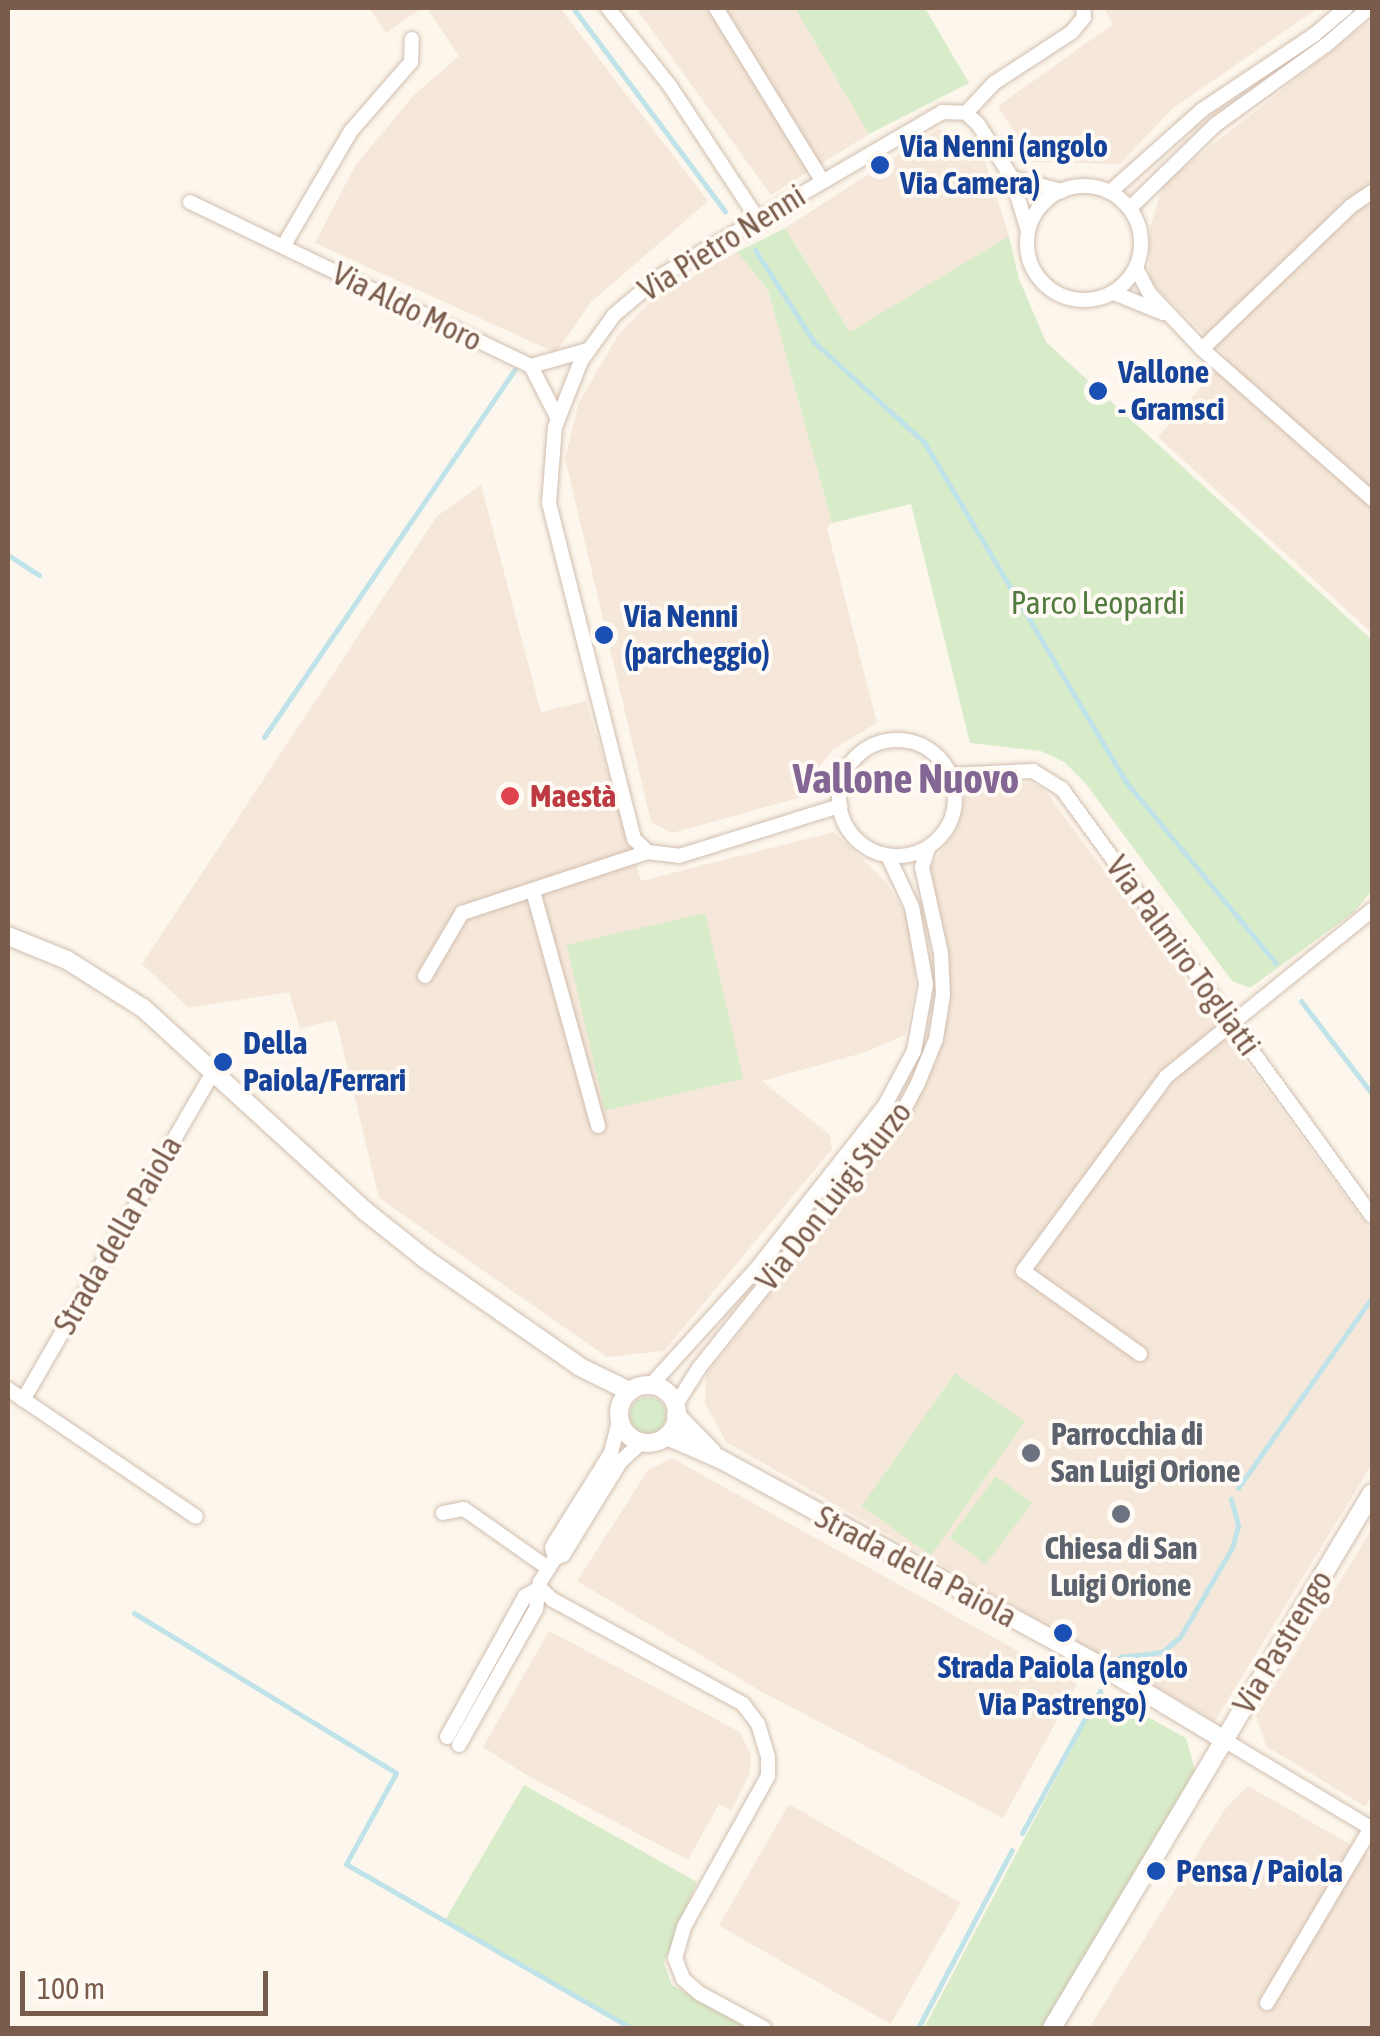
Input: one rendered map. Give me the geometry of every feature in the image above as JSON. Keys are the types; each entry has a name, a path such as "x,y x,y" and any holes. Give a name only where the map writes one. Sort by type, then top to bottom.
{"street":[{"path":"608,8 670,86 757,218"},
{"path":"716,8 819,174"},
{"path":"1012,178 1061,191 1091,186 1110,192 1130,208 1142,237 1136,268 1114,293 1090,301 1054,292 1034,272 1028,257 1028,231 1012,178 978,124 966,113 994,83 1072,32 1084,17 1083,8"},
{"path":"1110,192 1202,110 1346,8"},
{"path":"1130,208 1215,124 1326,45 1369,8"},
{"path":"284,245 351,131 410,62 412,39"},
{"name":"Via Pietro Nenni","path":"648,852 634,839 549,504 549,470 558,418 570,382 614,316 659,277 757,218 819,174 942,112 966,113"},
{"path":"1028,231 1040,206 1061,191"},
{"path":"1202,349 1350,206 1372,192"},
{"name":"Via Aldo Moro","path":"190,202 532,366"},
{"path":"1136,268 1150,294 1202,349 1372,498"},
{"path":"1114,293 1173,317"},
{"path":"558,418 532,366 588,350"},
{"path":"902,740 922,746 939,758 950,775 956,795 953,816 944,834 928,848 908,856 888,856 856,839 840,806 841,786 849,767 863,752 882,742 902,740"},
{"name":"Via Palmiro Togliatti","path":"950,775 1032,771 1062,789 1372,1216"},
{"path":"425,976 462,912 648,852 679,856 840,806"},
{"name":"Via Don Luigi Sturzo","path":"676,1410 699,1368 900,1117 918,1083 936,1040 943,995 941,953 922,868 928,848"},
{"name":"Via Don Luigi Sturzo","path":"651,1385 745,1282 846,1155 885,1105 914,1051 926,984 912,907 888,856"},
{"path":"533,891 598,1126"},
{"path":"1140,1354 1023,1271 1167,1076 1230,1022 1312,963 1372,910"},
{"path":"8,936 104,980 143,1008 365,1211 580,1367 630,1391 651,1385 661,1388 676,1410 667,1436 642,1442 621,1460 563,1555 552,1563"},
{"name":"Strada della Paiola","path":"24,1400 214,1071"},
{"path":"580,1367 619,1416 625,1433 642,1442"},
{"path":"8,1389 196,1517"},
{"path":"453,1741 526,1596 540,1588 552,1563 552,1547 610,1454 630,1391"},
{"name":"Strada della Paiola","path":"676,1410 720,1459"},
{"name":"Strada della Paiola","path":"667,1436 720,1459 1102,1667 1372,1828 1267,2003"},
{"name":"Via Pastrengo","path":"1052,2028 1372,1493"},
{"path":"443,1514 464,1509 552,1563"},
{"path":"540,1588 554,1600 743,1704 758,1724 768,1757 768,1776 684,1928 675,1958 683,1979 700,1993 764,2028"}],"shaded area":[{"path":"369,8 422,8 386,33"},
{"path":"427,8 560,8 708,201 591,302 556,353 315,243 355,166 414,95 459,56"},
{"path":"636,8 798,8 869,134 771,195"},
{"path":"1104,8 1318,8 1172,109 1120,164 1033,162 998,106 1113,24"},
{"path":"1372,19 1372,633 1158,437 1227,357 1149,280 1150,228 1163,184"},
{"path":"938,129 961,136 984,158 1009,236 850,333 785,228"},
{"path":"737,252 768,290 832,523 827,528 877,723 832,750 818,769 816,793 672,833 651,822 565,458 579,402 618,335 654,298"},
{"path":"481,485 541,712 586,701 641,881 834,832 887,883 913,928 915,989 905,1035 866,1052 762,1081 830,1135 832,1149 664,1351 607,1357 379,1198 336,1020 300,1028 289,992 189,1008 142,964 437,516"},
{"path":"1032,783 1046,792 1372,1232 1372,1464 1215,1721 726,1442 705,1403 706,1375 871,1164 936,1063 950,982 929,868 957,829 968,785"},
{"path":"672,1458 1077,1684 1003,1818 764,1693 577,1581 648,1470"},
{"path":"1372,1529 1372,1795 1366,1807 1266,1746 1256,1716"},
{"path":"549,1631 740,1732 751,1756 750,1773 731,1811 719,1804 688,1860 528,1776 483,1747"},
{"path":"1248,1786 1372,1857 1372,2028 1089,2028 1225,1809"},
{"path":"789,1804 960,1903 890,2024 719,1925"}],"green space":[{"path":"795,8 925,8 969,83 869,134"},
{"name":"Parco Leopardi","path":"785,228 850,332 1009,236 1019,279 1046,342 1372,640 1372,891 1353,913 1250,988 1232,981 1086,784 1064,762 1041,751 970,743 911,504 832,523 768,290 737,252"},
{"path":"705,913 743,1079 605,1111 567,945"},
{"path":"955,1373 1025,1422 931,1555 862,1507"},
{"path":"648,1397 661,1402 666,1415 661,1428 648,1433 635,1428 630,1415 635,1402"},
{"path":"996,1476 1032,1503 986,1565 950,1537"},
{"path":"1102,1692 1186,1738 1195,1770 1044,2028 924,2028"},
{"path":"524,1785 697,1882 664,1963 672,1985 746,2028 632,2028 445,1920"}],"waterway":[{"path":"573,8 725,211"},
{"path":"755,250 814,342 924,442 1126,782 1276,963"},
{"path":"264,737 515,369"},
{"path":"8,555 39,575"},
{"path":"1301,1001 1372,1094"},
{"path":"1238,1488 1372,1297"},
{"path":"1120,1657 1162,1652 1180,1637 1232,1548 1238,1525 1231,1499"},
{"path":"134,1613 396,1773 346,1864 631,2028"},
{"path":"1022,1833 1100,1691"},
{"path":"918,2028 1012,1850"}],"place":[{"name":"Via Nenni (angolo Via Camera)","path":"880,165"},
{"name":"Vallone - Gramsci","path":"1098,391"},
{"name":"Via Nenni (parcheggio)","path":"604,635"},
{"name":"Maestà","path":"510,796"},
{"name":"Della Paiola/Ferrari","path":"223,1062"},
{"name":"Parrocchia di San Luigi Orione","path":"1031,1453"},
{"name":"Chiesa di San Luigi Orione","path":"1121,1514"},
{"name":"Strada Paiola (angolo Via Pastrengo)","path":"1063,1633"},
{"name":"Pensa / Paiola","path":"1156,1871"}],"district":[{"name":"Vallone Nuovo","path":"906,778"}]}
